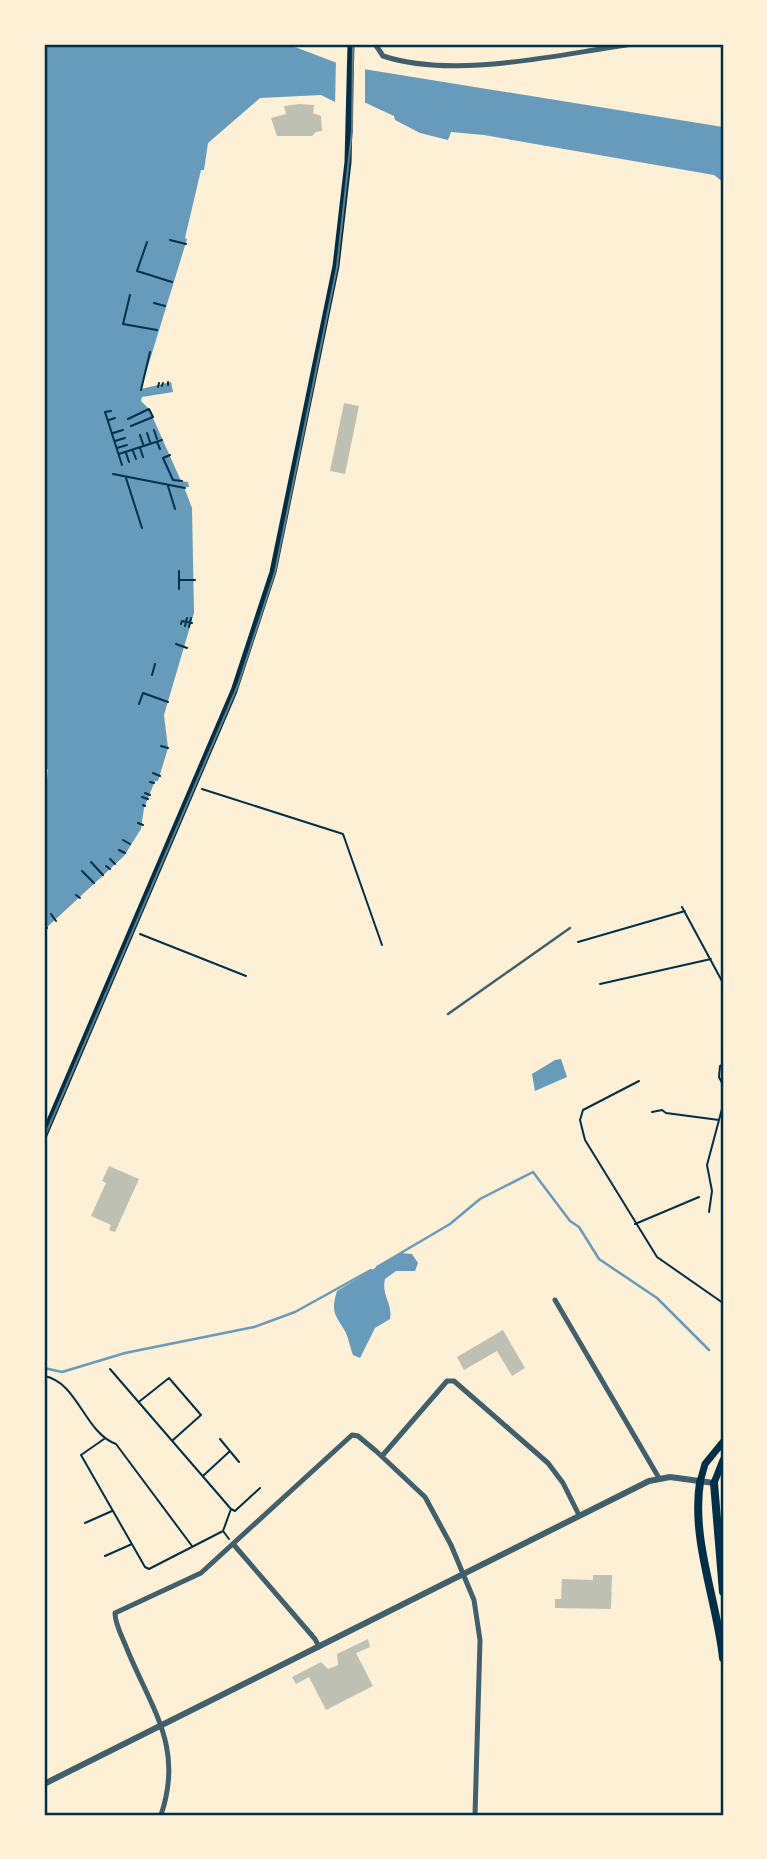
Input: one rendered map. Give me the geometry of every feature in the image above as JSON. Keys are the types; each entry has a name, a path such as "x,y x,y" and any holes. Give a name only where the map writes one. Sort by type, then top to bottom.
{"highway":[{"path":"700,1482 698,1513 723,1658"},
{"path":"713,1483 723,1592"}],"main road":[{"path":"44,1135 234,691 256,630 286,519 325,330 341,224 349,130 351,44"},
{"path":"700,1482 705,1464 723,1442"},
{"path":"713,1483 723,1460"}],"street":[{"path":"375,44 383,56 411,65 445,67 595,46 634,44"},
{"path":"555,1300 659,1478"},
{"path":"382,1456 447,1381 454,1381 548,1463 564,1483 579,1516"},
{"path":"162,1815 168,1796 170,1772 167,1739 129,1653 115,1613 193,1578 234,1545 352,1435 358,1436 382,1456 425,1497 464,1574 474,1600 480,1640 475,1815"},
{"path":"44,1784 659,1478 713,1483"},
{"path":"234,1545 319,1647"}],"lane":[{"path":"448,1014 570,928"}],"path":[{"path":"170,240 186,244"},
{"path":"147,242 137,271 172,282"},
{"path":"130,295 123,324 158,330"},
{"path":"154,303 165,306"},
{"path":"150,353 141,386 142,378 145,366 150,353"},
{"path":"128,419 149,409 153,416 131,426"},
{"path":"111,411 105,412 122,465"},
{"path":"108,420 115,418"},
{"path":"110,427 116,425"},
{"path":"112,434 123,430"},
{"path":"154,430 160,449"},
{"path":"147,433 155,449"},
{"path":"140,435 144,446"},
{"path":"114,441 125,438"},
{"path":"118,455 162,439"},
{"path":"116,448 127,444"},
{"path":"140,447 143,457"},
{"path":"133,450 136,459"},
{"path":"126,452 129,462"},
{"path":"170,455 163,458 173,480 182,481"},
{"path":"113,474 185,488"},
{"path":"126,477 142,528"},
{"path":"168,485 176,509"},
{"path":"179,571 179,589"},
{"path":"179,580 195,580"},
{"path":"187,621 187,626"},
{"path":"176,644 187,648"},
{"path":"152,675 155,664"},
{"path":"139,704 143,693 169,702"},
{"path":"161,746 168,748"},
{"path":"153,774 160,776"},
{"path":"150,782 155,783"},
{"path":"202,789 342,834 382,945"},
{"path":"145,793 150,795"},
{"path":"142,797 148,799"},
{"path":"138,823 143,825"},
{"path":"122,840 130,844"},
{"path":"119,850 125,853"},
{"path":"110,859 114,864"},
{"path":"91,862 103,875"},
{"path":"106,866 110,869"},
{"path":"82,871 94,883"},
{"path":"76,895 80,898"},
{"path":"682,907 723,983"},
{"path":"578,942 685,911"},
{"path":"51,914 56,921"},
{"path":"44,925 47,928"},
{"path":"140,934 246,976"},
{"path":"600,984 711,958"},
{"path":"723,1064 720,1066 719,1077 723,1085"},
{"path":"639,1080 583,1110 580,1120 585,1140 657,1257 723,1303"},
{"path":"709,1212 712,1191 707,1165 723,1105"},
{"path":"652,1112 662,1110 666,1113 720,1120"},
{"path":"635,1224 699,1197"},
{"path":"110,1369 204,1475 230,1509 235,1511 260,1488"},
{"path":"44,1376 59,1381 104,1439 116,1444 193,1547"},
{"path":"139,1402 169,1378 201,1415 173,1440"},
{"path":"104,1439 81,1455 145,1567 149,1569 223,1531 230,1509"},
{"path":"220,1439 239,1462"},
{"path":"204,1475 230,1451"},
{"path":"86,1523 113,1510"},
{"path":"223,1531 234,1545"},
{"path":"105,1556 132,1544"}],"water":[{"path":"44,44 287,44 345,66 723,127 723,182 714,175 484,135 451,132 448,140 420,133 395,120 394,116 366,103 335,102 321,95 260,98 208,143 204,170 201,170 185,238 187,239 141,389 171,382 173,392 142,397 141,401 149,409 181,481 188,482 189,487 184,487 192,508 194,613 164,715 168,748 158,781 155,781 144,808 141,829 124,856 44,930 44,802 48,770 44,765"},
{"path":"561,1059 567,1077 535,1091 532,1074"},
{"path":"400,1253 412,1254 418,1263 415,1271 396,1271 385,1279 390,1319 375,1328 360,1358 353,1355 346,1333 335,1314 337,1291"}],"pier":[{"path":"336,59 365,65 365,106 335,105"}],"building":[{"path":"314,105 313,113 321,116 322,131 312,136 277,136 271,118 286,114 284,106"},
{"path":"344,403 359,406 345,474 330,471"},
{"path":"109,1166 139,1179 115,1232 109,1230 111,1225 91,1216 106,1183 102,1181"},
{"path":"503,1330 525,1368 512,1376 497,1351 464,1370 457,1357"},
{"path":"593,1575 612,1575 611,1609 555,1608 555,1599 561,1599 562,1579 593,1580"},
{"path":"368,1639 370,1647 356,1653 373,1686 326,1710 309,1677 296,1684 292,1677 321,1662 328,1669 338,1665 337,1654"}],"waterway":[{"path":"377,1267 450,1224 480,1199 533,1172 570,1221 579,1227 599,1259 657,1298 709,1350"},
{"path":"44,1368 62,1372 125,1353 254,1327 295,1312 371,1270"}],"tram line":[{"path":"44,1138 238,685 275,572 337,267 352,131 353,44"}]}
